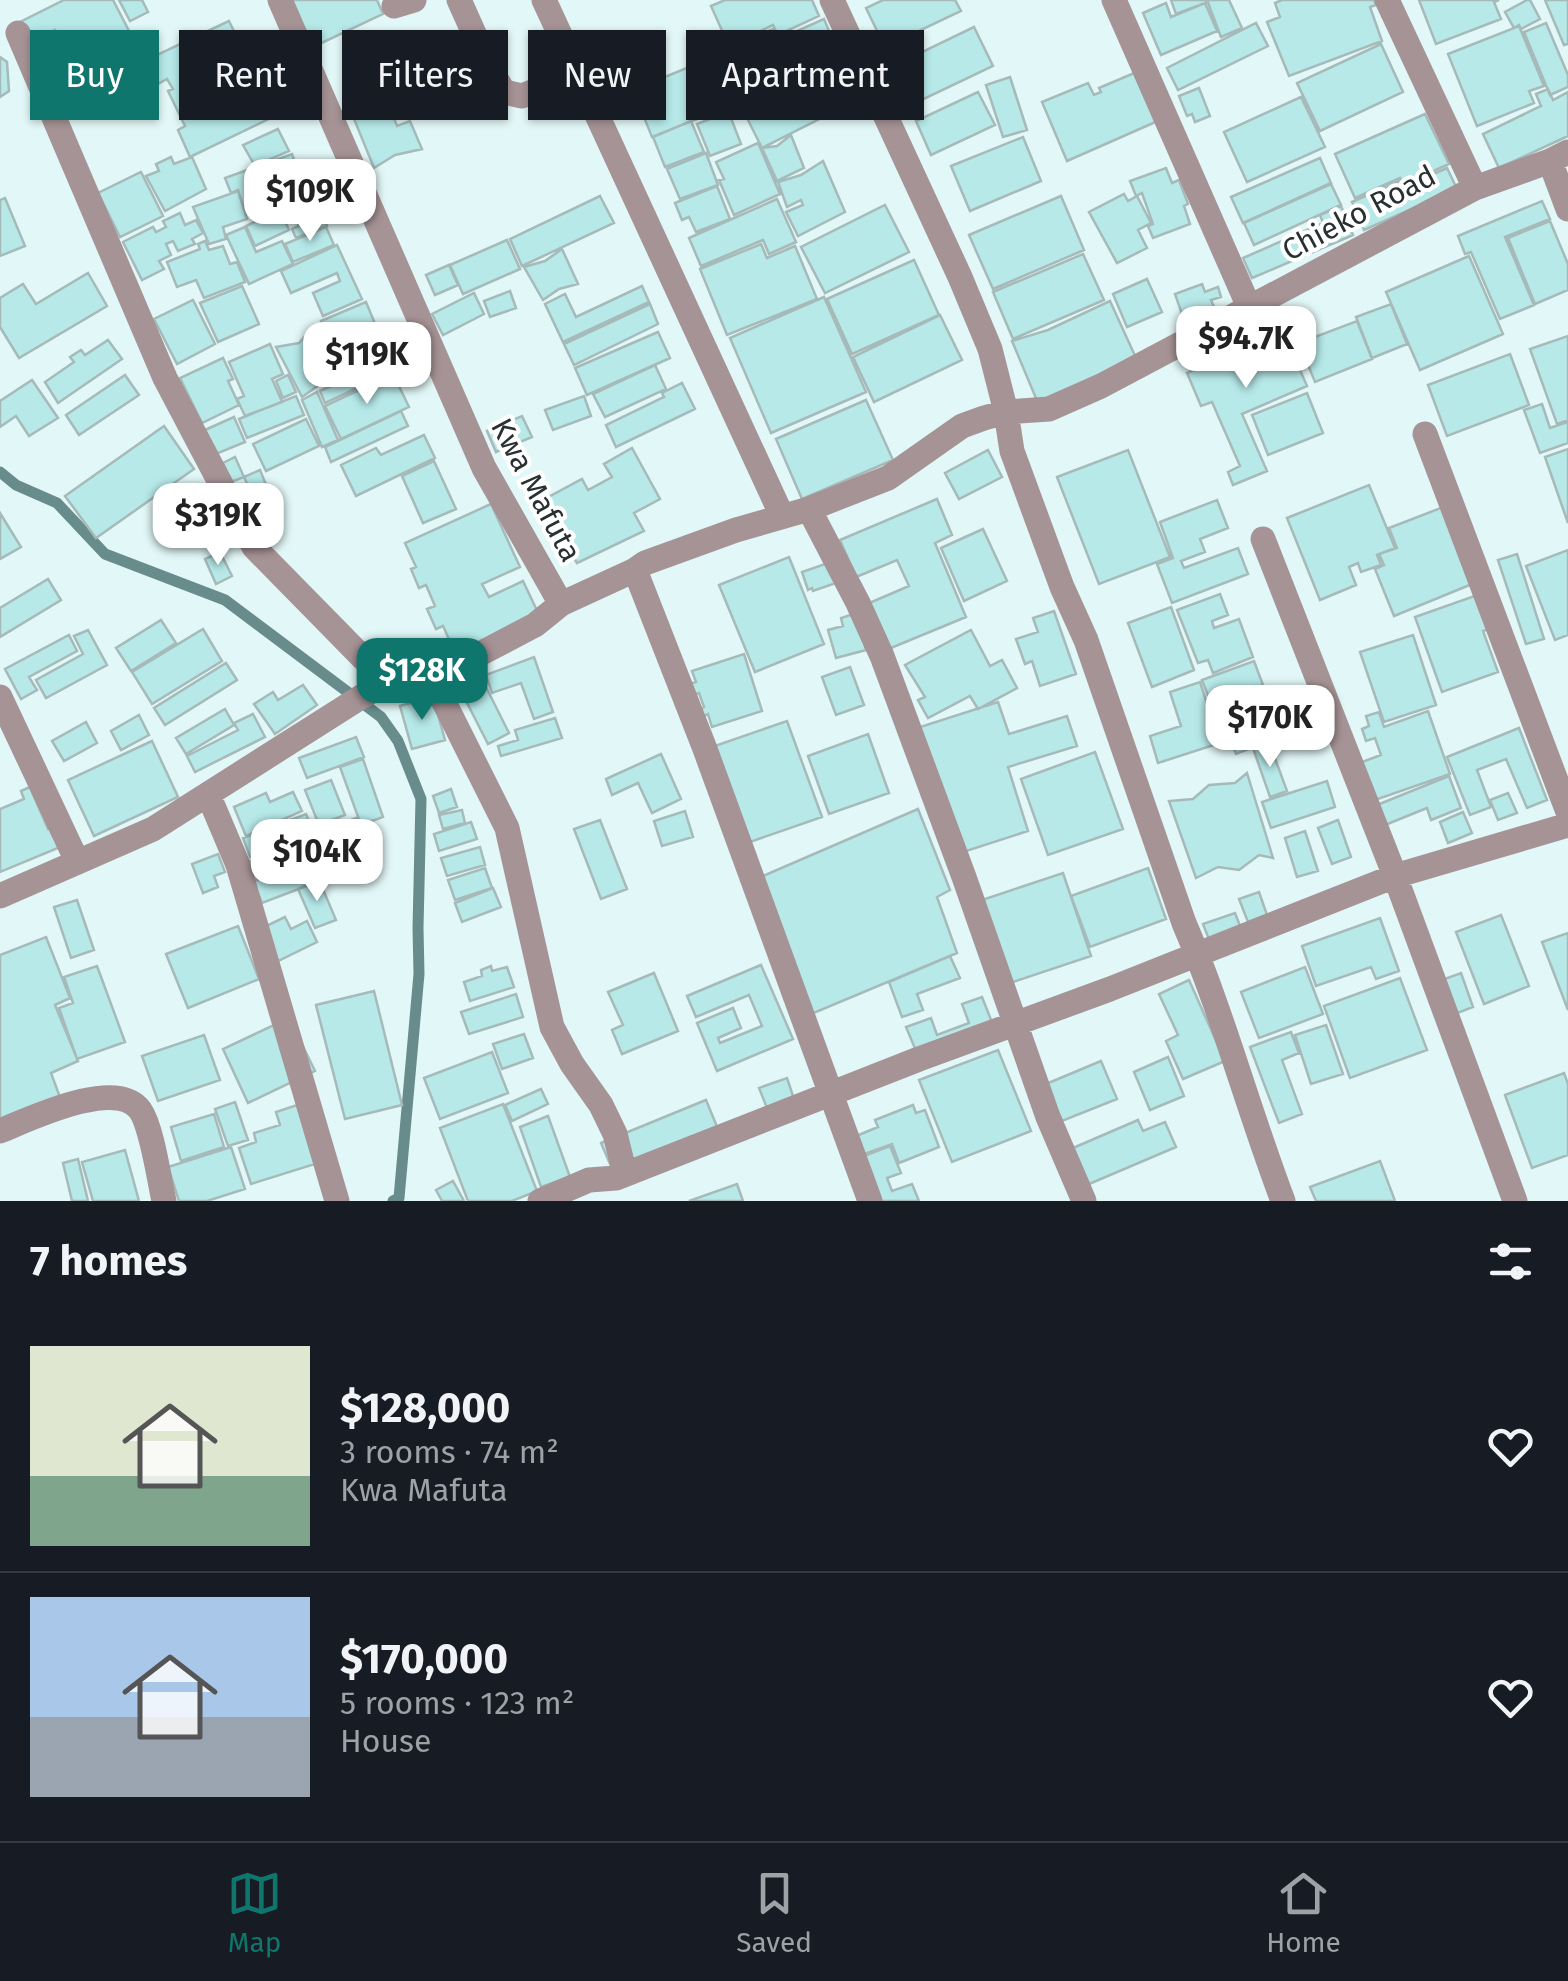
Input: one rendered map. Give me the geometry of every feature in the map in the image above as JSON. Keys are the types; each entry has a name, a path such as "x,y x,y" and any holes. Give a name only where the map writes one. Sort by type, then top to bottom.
{"street":[{"name":"Kwa Mafuta","path":"280,0 484,468 561,604 636,570"},
{"path":"458,0 504,92 528,94"},
{"path":"544,0 558,30"},
{"path":"832,0 990,349 1012,451 1062,588 1086,640 1284,1201"},
{"path":"1114,0 1249,307"},
{"path":"1387,0 1475,188"},
{"path":"18,33 165,378 254,547 363,658 391,680"},
{"path":"600,120 782,516"},
{"path":"1559,156 1568,208"},
{"name":"Chieko Road","path":"636,570 645,563 888,478 962,426 1006,412 1049,409 1101,386 1475,188 1559,156"},
{"path":"1425,434 1568,812"},
{"path":"809,508 882,656 1048,1117 1084,1201"},
{"path":"1263,539 1395,876 1515,1201"},
{"path":"636,570 870,1201"},
{"path":"0,896 153,829 391,680 472,658 535,625 561,604"},
{"path":"429,672 506,828 552,1027 601,1105 615,1134 624,1174"},
{"path":"0,697 77,861"},
{"path":"208,794 238,865 337,1201"},
{"path":"540,1201 594,1191 624,1174 1395,876 1568,825"},
{"path":"0,1131 60,1107 98,1098 124,1099 138,1106 144,1119 164,1201"}],"building":[{"path":"64,0 113,0 128,30 30,30 30,40 20,22"},
{"path":"119,0 142,0 148,12 130,21"},
{"path":"288,0 377,0 383,14 342,30 322,43 322,30 302,30"},
{"path":"725,0 812,0 819,16 789,30 776,30 773,25 763,30 722,30 711,6"},
{"path":"883,0 955,0 961,11 921,30 877,30 866,8"},
{"path":"1171,0 1207,0 1208,2 1176,14"},
{"path":"1207,0 1229,0 1242,28 1221,37"},
{"path":"1374,0 1376,5 1370,7 1382,41 1289,76 1267,22 1280,17 1275,3"},
{"path":"1419,0 1499,0 1494,2 1501,19 1436,44"},
{"path":"1527,0 1540,19 1521,29 1519,25 1514,28 1505,12"},
{"path":"1545,0 1568,0 1568,44 1564,45"},
{"path":"1166,3 1171,17 1205,3 1217,31 1161,55 1143,13"},
{"path":"824,19 829,30 799,30"},
{"path":"229,21 233,30 210,30"},
{"path":"1256,23 1268,46 1178,90 1167,68"},
{"path":"1546,23 1568,75 1568,87 1550,95 1524,32"},
{"path":"1519,26 1544,86 1529,91 1534,103 1477,126 1448,54"},
{"path":"974,27 993,66 924,99 924,51"},
{"path":"1381,44 1403,92 1320,131 1297,83"},
{"path":"179,45 179,114 167,79 159,83 159,54"},
{"path":"0,57 7,62 9,91 0,97"},
{"path":"686,68 686,120 695,120 652,137 645,120 666,120 666,77"},
{"path":"1139,71 1160,120 1067,161 1042,102 1088,83 1094,95 1101,92 1099,88"},
{"path":"1010,77 1027,130 1003,137 986,85"},
{"path":"1199,88 1210,116 1195,122 1192,114 1187,116 1179,96"},
{"path":"1548,89 1553,100 1568,92 1568,136 1499,168 1483,134 1541,106 1536,94"},
{"path":"978,92 995,125 931,155 916,121"},
{"path":"1301,97 1325,147 1247,182 1224,132"},
{"path":"1425,114 1449,164 1403,185 1400,178 1355,198 1335,154"},
{"path":"182,120 267,120 190,157 178,130 185,126"},
{"path":"354,120 395,120 397,126 410,121 422,149 395,155 374,168"},
{"path":"732,120 741,144 710,156 697,124"},
{"path":"748,120 817,120 762,148"},
{"path":"691,121 704,152 665,167 653,137"},
{"path":"278,129 289,151 255,166 243,145"},
{"path":"791,135 804,168 777,181 762,148 777,146"},
{"path":"1023,137 1041,181 970,211 951,166"},
{"path":"758,143 780,194 734,215 716,162"},
{"path":"706,153 718,185 680,199 667,169"},
{"path":"292,154 304,187 244,208 238,190 231,193 225,178"},
{"path":"171,157 174,164 192,157 206,189 165,211 146,176 159,171 156,164"},
{"path":"1320,158 1331,183 1243,223 1231,197"},
{"path":"823,161 845,212 798,236 786,212 803,205 801,200 787,207 778,182 801,175"},
{"path":"1166,168 1172,183 1179,180 1190,224 1153,238 1148,226 1153,224 1142,193 1136,196 1130,181"},
{"path":"1447,168 1457,189 1364,230 1352,202 1399,181 1402,188"},
{"path":"141,172 163,216 120,237 98,193"},
{"path":"1331,184 1341,205 1254,245 1244,223"},
{"path":"717,186 730,219 696,232 689,217 682,220 675,203"},
{"path":"238,191 247,219 223,227 226,239 209,244 193,207"},
{"path":"1124,194 1128,201 1137,196 1151,223 1138,230 1147,248 1117,263 1089,212"},
{"path":"600,196 614,223 522,266 510,239"},
{"path":"1061,196 1084,250 993,289 969,235"},
{"path":"5,198 25,246 0,256 0,200"},
{"path":"777,199 796,242 769,254 763,240 701,266 689,238"},
{"path":"1542,201 1550,219 1505,237 1534,305 1500,319 1471,252 1465,254 1458,236"},
{"path":"885,205 909,252 825,293 801,247"},
{"path":"1341,206 1353,235 1252,278 1243,258 1323,223 1320,215"},
{"path":"286,207 290,216 284,219 289,230 255,246 246,226"},
{"path":"320,209 327,226 296,238 292,229 299,226 296,218"},
{"path":"180,213 185,225 196,220 203,233 192,239 195,244 178,251 173,241 166,244 171,255 159,261 164,269 142,280 123,242 153,227 156,232 166,227 163,221"},
{"path":"1550,221 1568,264 1568,290 1535,304 1508,238"},
{"path":"245,227 256,252 282,241 293,264 249,284 226,235"},
{"path":"326,227 334,245 293,262 285,244"},
{"path":"507,240 520,269 463,294 450,265"},
{"path":"205,241 209,250 223,246 230,264 237,262 245,282 204,298 196,280 177,287 167,262 200,249 198,244"},
{"path":"761,244 767,258 795,246 817,299 727,335 700,269"},
{"path":"337,245 362,299 323,316 313,293 340,281 337,273 291,293 281,271"},
{"path":"562,249 578,284 559,289 543,300 524,267 545,261"},
{"path":"1083,254 1104,300 1013,339 993,292"},
{"path":"1469,256 1503,334 1420,370 1386,292"},
{"path":"914,260 939,315 852,354 827,299"},
{"path":"449,265 458,285 435,295 426,275"},
{"path":"88,273 107,306 19,358 0,327 0,298 23,284 36,304"},
{"path":"1147,279 1162,312 1127,327 1113,294"},
{"path":"1202,284 1205,292 1218,287 1221,297 1211,300 1214,307 1183,317 1175,294"},
{"path":"242,286 259,324 218,342 200,303"},
{"path":"642,286 649,302 563,342 545,304 565,294 576,317"},
{"path":"510,291 516,308 490,317 484,301"},
{"path":"474,293 484,314 443,335 432,314"},
{"path":"824,297 866,392 771,433 730,338"},
{"path":"193,300 215,344 177,364 154,319"},
{"path":"1110,301 1136,358 1038,403 1012,341 1048,330"},
{"path":"366,302 390,360 345,378 321,321"},
{"path":"650,304 658,324 574,365 564,344"},
{"path":"1391,304 1407,344 1372,358 1356,317"},
{"path":"940,315 962,360 874,402 853,357"},
{"path":"1357,321 1372,359 1315,382 1299,343"},
{"path":"314,326 337,381 319,385 302,397 276,347 299,343"},
{"path":"1283,331 1307,386 1242,414 1267,471 1233,485 1228,472 1240,466 1212,402 1201,406 1187,373 1199,368 1196,360 1248,337 1252,344"},
{"path":"658,332 670,358 587,395 575,368"},
{"path":"1568,336 1568,420 1557,424 1530,349"},
{"path":"108,340 122,359 58,403 45,382 74,362 70,357 81,350 85,355"},
{"path":"270,344 283,374 272,379 282,402 245,416 237,399 244,396 229,362"},
{"path":"1510,354 1529,405 1447,436 1428,385"},
{"path":"223,358 239,405 202,423 180,378"},
{"path":"386,361 392,372 325,403 320,391"},
{"path":"655,365 666,389 605,417 593,394"},
{"path":"393,374 409,407 341,439 325,406"},
{"path":"125,375 139,395 79,435 66,415"},
{"path":"288,375 296,392 283,398 276,381"},
{"path":"32,380 58,418 29,436 16,416 0,427 0,401"},
{"path":"682,383 695,409 616,447 606,425 664,397 662,393"},
{"path":"317,392 338,440 322,447 302,400"},
{"path":"1307,393 1323,433 1268,455 1252,415"},
{"path":"296,396 304,415 247,438 239,419"},
{"path":"584,396 591,416 553,430 545,410"},
{"path":"866,400 893,460 802,499 776,439"},
{"path":"1542,404 1550,428 1568,422 1568,443 1540,453 1524,410"},
{"path":"401,411 408,426 331,462 325,447"},
{"path":"522,416 532,437 496,452 487,431"},
{"path":"234,417 245,442 216,454 205,430"},
{"path":"306,419 319,446 266,471 253,444"},
{"path":"164,426 194,469 96,538 65,496"},
{"path":"424,435 435,458 356,496 341,465 376,448 381,455"},
{"path":"632,448 660,499 634,513 644,531 577,563 541,501 582,479 588,490 612,477 604,464"},
{"path":"1568,449 1568,523 1545,457"},
{"path":"988,450 1002,477 959,499 945,473"},
{"path":"1128,450 1170,557 1099,584 1057,477"},
{"path":"235,457 244,477 231,482 223,463"},
{"path":"434,461 456,509 423,523 402,476"},
{"path":"260,470 269,492 254,499 244,477"},
{"path":"1369,485 1395,548 1377,555 1381,565 1361,572 1358,563 1349,567 1356,585 1320,600 1287,518"},
{"path":"937,499 952,535 935,543 966,617 886,650 867,604 909,586 897,560 856,577 840,540"},
{"path":"1217,500 1228,528 1200,539 1205,552 1181,561 1184,568 1238,548 1248,574 1172,603 1157,564 1173,558 1160,522"},
{"path":"491,504 520,567 482,584 489,597 523,581 540,617 456,655 443,626 436,629 427,609 435,606 426,585 419,588 411,569 416,567 405,543"},
{"path":"1446,506 1477,582 1394,616 1375,569 1384,565 1379,554 1397,548 1389,528"},
{"path":"0,513 21,547 0,559"},
{"path":"983,529 1007,581 964,601 941,548"},
{"path":"1568,550 1568,635 1555,640 1526,566"},
{"path":"220,552 232,576 216,584 205,559"},
{"path":"1517,554 1544,639 1526,644 1498,560"},
{"path":"789,557 824,644 755,672 719,585"},
{"path":"828,563 836,583 808,590 802,572"},
{"path":"48,579 61,600 0,637 0,608"},
{"path":"1483,593 1495,627 1483,631 1498,672 1442,692 1415,617"},
{"path":"1220,594 1228,615 1212,621 1214,628 1239,619 1253,657 1213,673 1208,660 1198,663 1177,610"},
{"path":"1171,607 1194,670 1152,687 1128,623"},
{"path":"1054,611 1076,674 1040,686 1032,661 1025,664 1016,639 1038,632 1033,618"},
{"path":"856,613 866,650 836,658 828,630 843,626 841,618"},
{"path":"161,620 176,643 131,671 116,648"},
{"path":"203,629 222,661 152,704 132,672"},
{"path":"88,630 107,665 46,698 36,680 83,654 74,636"},
{"path":"971,630 990,666 1002,660 1017,688 978,709 970,696 928,718 918,700 925,697 905,665"},
{"path":"69,635 77,651 29,677 37,690 21,699 5,669"},
{"path":"1413,635 1436,705 1384,722 1360,652"},
{"path":"744,654 762,711 712,727 708,714 702,717 699,709 704,707 699,693 693,695 689,684 696,682 692,671"},
{"path":"534,657 553,712 534,719 521,683 492,693 486,675"},
{"path":"1254,661 1263,685 1236,696 1241,725 1276,712 1285,735 1236,754 1229,737 1225,739 1202,680"},
{"path":"226,663 237,680 165,725 154,708"},
{"path":"850,667 864,705 836,715 822,677"},
{"path":"481,677 509,733 488,744 459,687"},
{"path":"1200,682 1220,743 1158,763 1150,736 1181,726 1170,692"},
{"path":"303,685 317,705 275,734 254,704 273,692 278,700"},
{"path":"433,697 445,740 412,749 400,706"},
{"path":"998,702 1009,734 1067,716 1077,746 1008,767 1028,831 957,854 917,728"},
{"path":"225,709 234,725 186,754 176,738"},
{"path":"1428,711 1450,774 1375,800 1362,762 1381,755 1375,738 1366,741 1362,729 1369,726 1366,716 1379,712 1384,727"},
{"path":"253,714 265,737 195,772 187,756 238,730 234,723"},
{"path":"139,715 149,735 121,750 111,731"},
{"path":"555,718 562,738 501,756 498,746 518,740 515,730"},
{"path":"787,721 822,817 744,844 709,748"},
{"path":"86,722 97,743 64,761 52,741"},
{"path":"1519,728 1547,800 1527,808 1506,759 1477,770 1491,807 1470,815 1447,757"},
{"path":"868,734 889,793 829,814 808,756"},
{"path":"356,737 364,757 307,778 299,758"},
{"path":"152,741 178,797 94,836 68,780"},
{"path":"1269,742 1287,791 1270,797 1253,748"},
{"path":"1095,752 1123,829 1048,855 1021,779"},
{"path":"661,754 681,799 652,813 638,783 612,795 606,779"},
{"path":"363,759 383,817 361,825 340,767"},
{"path":"1247,773 1273,858 1259,855 1239,870 1218,867 1196,878 1169,801 1193,799 1209,785 1235,783"},
{"path":"1449,776 1461,808 1431,820 1427,808 1385,825 1377,805"},
{"path":"331,780 345,815 319,825 305,790"},
{"path":"1327,781 1335,807 1271,828 1262,802"},
{"path":"30,787 48,829 56,825 65,845 0,872 0,809 24,799 21,791"},
{"path":"451,789 457,807 439,813 433,796"},
{"path":"293,792 302,811 246,836 234,807 266,793 270,802"},
{"path":"1508,793 1517,813 1498,820 1490,800"},
{"path":"918,809 950,890 937,897 957,953 804,1017 763,876"},
{"path":"462,810 465,823 443,829 439,815"},
{"path":"685,811 693,837 662,846 654,821"},
{"path":"1463,812 1472,833 1448,843 1440,822"},
{"path":"306,814 314,833 250,857 243,838"},
{"path":"356,818 364,838 326,851 319,832"},
{"path":"600,820 627,889 601,899 574,829"},
{"path":"1338,820 1351,857 1332,864 1318,828"},
{"path":"471,822 477,839 439,851 434,834"},
{"path":"1305,831 1318,871 1297,877 1285,838"},
{"path":"315,833 322,850 254,880 247,863"},
{"path":"480,847 485,865 447,876 441,858"},
{"path":"218,854 225,872 214,876 218,887 203,893 192,864"},
{"path":"304,862 312,884 262,903 253,882"},
{"path":"485,868 492,888 455,900 448,880"},
{"path":"1148,868 1166,919 1090,947 1071,896"},
{"path":"1063,873 1091,956 1010,983 982,900"},
{"path":"319,880 336,920 315,928 298,889"},
{"path":"493,888 501,907 462,922 455,903"},
{"path":"1259,892 1267,915 1248,922 1239,899"},
{"path":"77,900 94,950 71,958 54,907"},
{"path":"1235,913 1242,931 1210,942 1203,924"},
{"path":"1501,915 1529,986 1484,1004 1456,932"},
{"path":"285,917 291,929 307,921 317,942 276,962 260,929"},
{"path":"1380,918 1399,971 1376,979 1371,967 1316,986 1302,946"},
{"path":"238,926 259,979 188,1008 166,954"},
{"path":"1568,933 1568,1010 1542,942"},
{"path":"46,937 70,998 55,1005 78,1061 51,1073 61,1100 0,1124 0,955"},
{"path":"950,956 960,978 917,994 923,1010 902,1017 889,982"},
{"path":"761,965 793,1039 717,1071 697,1023 733,1008 741,1028 718,1038 720,1043 762,1026 749,995 696,1017 687,996"},
{"path":"97,966 125,1042 77,1059 59,1008 73,1003 64,977"},
{"path":"491,966 492,971 507,967 514,987 470,1001 464,982 482,976 481,970"},
{"path":"1305,967 1323,1014 1259,1038 1241,992"},
{"path":"654,973 678,1031 622,1054 612,1030 623,1025 608,992"},
{"path":"1461,973 1473,1007 1455,1014 1442,980"},
{"path":"1400,978 1427,1050 1350,1078 1324,1006"},
{"path":"1189,980 1225,1061 1183,1079 1166,1041 1178,1035 1159,994"},
{"path":"374,991 402,1105 345,1119 316,1005"},
{"path":"516,994 523,1017 469,1034 461,1012"},
{"path":"982,997 995,1030 919,1058 906,1027 931,1018 937,1035 969,1023 962,1004"},
{"path":"289,1018 315,1071 248,1103 223,1049"},
{"path":"1326,1025 1343,1074 1311,1084 1295,1035"},
{"path":"1291,1032 1299,1053 1282,1060 1302,1114 1279,1123 1250,1047"},
{"path":"524,1034 533,1058 502,1069 493,1044"},
{"path":"204,1035 220,1080 158,1101 142,1056"},
{"path":"998,1050 1031,1131 952,1162 919,1080"},
{"path":"492,1052 508,1093 440,1119 424,1078"},
{"path":"1168,1057 1184,1096 1150,1110 1134,1072"},
{"path":"1101,1061 1117,1099 1062,1121 1046,1084"},
{"path":"1564,1073 1568,1084 1568,1155 1532,1168 1505,1095"},
{"path":"787,1078 794,1099 767,1108 759,1088"},
{"path":"541,1089 548,1104 512,1121 505,1105"},
{"path":"706,1100 718,1129 614,1173 601,1143"},
{"path":"235,1102 248,1140 228,1146 215,1109"},
{"path":"503,1104 537,1191 512,1201 468,1201 440,1128"},
{"path":"297,1105 315,1164 251,1184 239,1148 256,1142 254,1133 280,1125 276,1112"},
{"path":"913,1105 916,1113 925,1110 939,1147 899,1163 892,1144 856,1157 849,1139 878,1127 875,1120"},
{"path":"214,1114 224,1147 181,1161 171,1127"},
{"path":"548,1116 570,1177 541,1187 520,1127"},
{"path":"1138,1120 1143,1131 1165,1122 1176,1147 1089,1184 1073,1148"},
{"path":"890,1146 901,1173 887,1178 892,1191 912,1184 919,1201 873,1201 856,1159"},
{"path":"231,1147 245,1189 207,1201 179,1201 168,1167"},
{"path":"125,1150 139,1201 93,1201 82,1162"},
{"path":"78,1159 88,1201 72,1201 63,1163"},
{"path":"1380,1161 1395,1201 1316,1201 1310,1187"},
{"path":"453,1181 464,1201 442,1201 436,1190"},
{"path":"737,1184 743,1201 689,1201"}],"waterway":[{"path":"0,472 16,485 57,503 105,554 225,600 381,717 398,741 421,799 419,974 399,1198 393,1201"}]}
